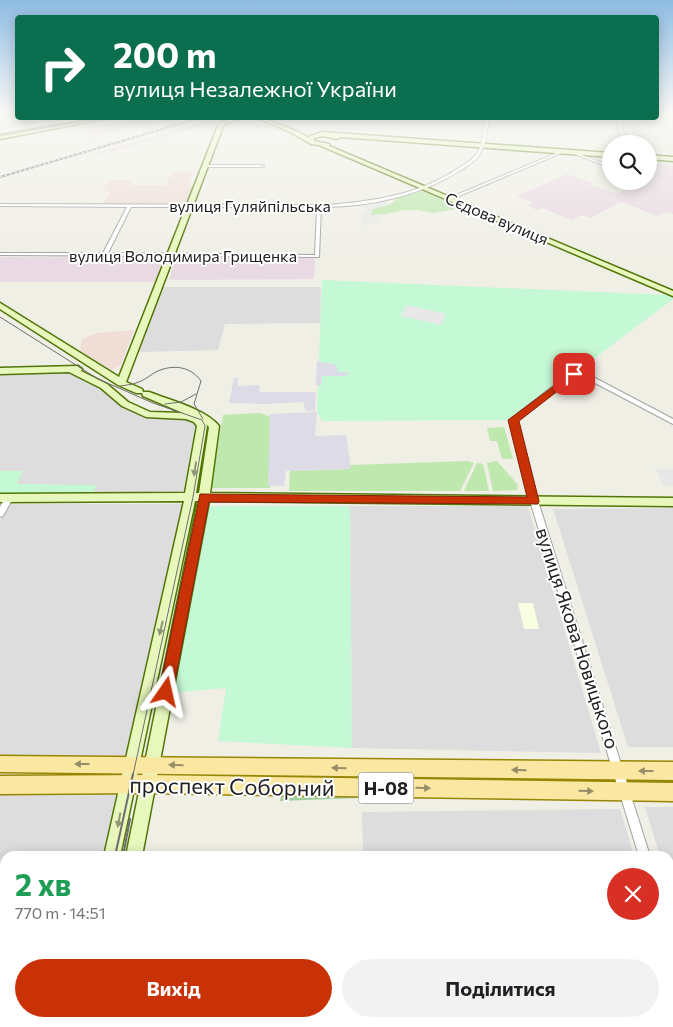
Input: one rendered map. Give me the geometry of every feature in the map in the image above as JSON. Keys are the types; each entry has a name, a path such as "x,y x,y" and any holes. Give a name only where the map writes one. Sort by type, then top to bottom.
{"main road":[{"name":"проспект Соборний","path":"0,764 620,772 673,771"},
{"name":"проспект Соборний","path":"0,785 147,784 673,792"}],"street":[{"path":"121,383 208,159"},
{"name":"Сєдова вулиця","path":"356,159 673,294"},
{"name":"вулиця Гуляйпільська","path":"0,205 319,206 368,202 425,188 448,178 473,159"},
{"path":"451,198 546,159"},
{"path":"588,159 602,164"},
{"path":"205,166 262,166"},
{"path":"104,254 130,205"},
{"name":"вулиця Володимира Грищенка","path":"0,254 317,256 319,206"},
{"path":"0,305 121,383 206,422"},
{"path":"0,371 100,368"},
{"path":"72,370 104,386 125,404 150,415 188,416 206,422"},
{"name":"вулиця Якова Новицького","path":"644,851 534,501 513,420 578,371 673,422"},
{"path":"113,851 126,784 190,497 202,426 206,422"},
{"path":"135,851 204,497 206,422"},
{"path":"0,514 4,498 204,497 673,502"}],"shaded area":[{"path":"657,164 673,166 673,214 665,212 658,216 621,202 590,218 582,215 572,220 542,208 537,210 528,206 533,203 517,196 567,174 593,183 590,185 602,190 617,194 624,190 657,190"},
{"path":"172,171 193,172 188,185 197,185 189,204 103,204 111,192 102,191 109,180 133,180 131,185 166,185"},
{"path":"385,200 388,205 372,209 369,215 377,215 380,221 362,225 361,214 365,210 362,205"},
{"path":"0,257 165,258 156,282 0,282"},
{"path":"176,258 315,258 314,279 169,280"},
{"path":"162,287 321,287 320,323 225,324 218,350 139,352"},
{"path":"407,305 446,314 441,325 401,316"},
{"path":"134,330 120,366 111,370 80,351 82,339 97,333"},
{"path":"317,361 336,365 338,372 349,372 345,376 321,376 322,385 316,385"},
{"path":"71,371 100,386 122,404 148,417 188,418 199,425 187,495 0,495 0,372"},
{"path":"234,378 238,378 238,386 259,385 260,392 316,392 315,411 306,411 303,402 267,404 229,403"},
{"path":"317,412 315,436 346,435 351,469 286,471 284,486 268,486 270,414"},
{"path":"655,469 673,469 673,486 664,486"},
{"path":"8,504 182,504 126,760 0,760 0,520"},
{"path":"350,506 528,506 601,753 352,748"},
{"path":"673,508 673,747 628,747 553,509"},
{"path":"518,603 533,603 539,629 524,629"},
{"path":"117,793 105,851 0,851 0,794"},
{"path":"645,807 673,807 673,851 658,851"},
{"path":"620,809 633,851 363,851 362,812"}],"green space":[{"path":"423,190 463,208 432,213 419,210 404,210 371,215 372,209 391,204 399,197"},
{"path":"322,280 669,295 673,299 513,420 322,421 317,412"},
{"path":"261,413 277,420 270,488 211,488 223,415"},
{"path":"504,427 513,459 502,459 497,441 490,441 487,428"},
{"path":"468,461 474,463 460,491 289,491 290,471 350,469 350,465"},
{"path":"497,461 518,485 517,490 493,491 487,463"},
{"path":"477,463 483,464 489,491 464,491"},
{"path":"0,471 23,471 17,484 96,485 93,496 0,495"},
{"path":"206,506 350,506 352,748 218,741 226,688 171,693"},
{"path":"282,791 607,799 358,798 280,801"}],"tram line":[{"path":"0,317 98,379 153,403 202,420 205,426 193,497 133,775"},
{"path":"120,386 139,382 167,368 186,369 201,381 194,404 203,419"},
{"path":"165,404 181,402 196,394"},
{"path":"116,851 133,774"},
{"path":"124,851 130,819"}],"railway":[{"path":"0,177 61,159"}],"route":[{"path":"166,692 204,497 534,501 513,420 574,374"}]}
